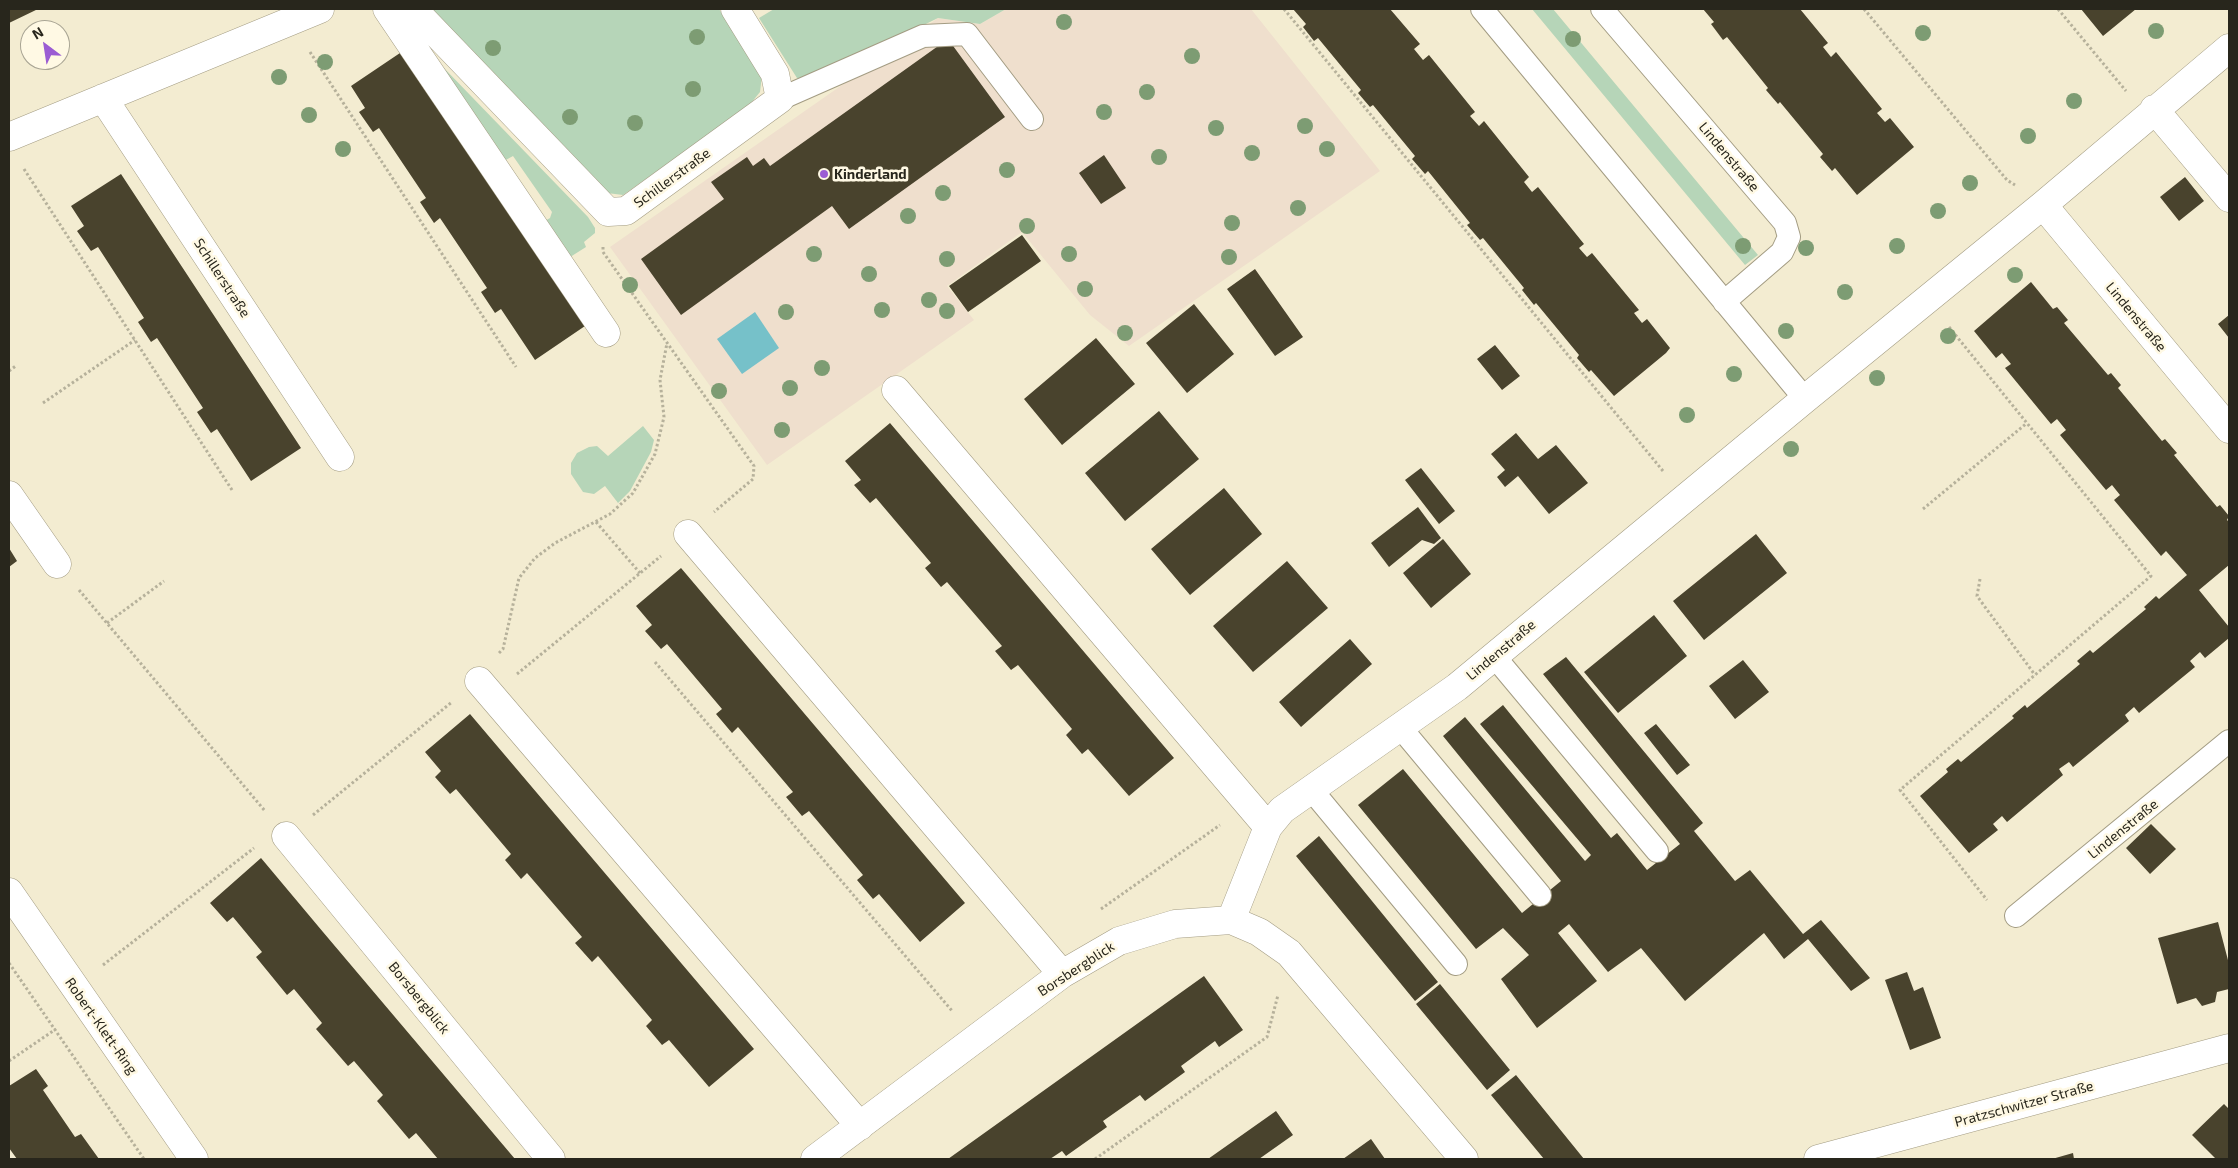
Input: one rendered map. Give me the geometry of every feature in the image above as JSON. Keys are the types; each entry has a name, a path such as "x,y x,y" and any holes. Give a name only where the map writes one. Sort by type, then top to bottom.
{"street":[{"path":"9,137 320,9"},
{"path":"387,9 606,333"},
{"path":"413,9 608,212"},
{"path":"735,9 775,74 780,99"},
{"name":"Lindenstraße","path":"1231,920 1268,827 1282,810 1310,788 1457,687 1805,398 2043,204 2229,48"},
{"name":"Schillerstraße","path":"104,98 340,457"},
{"name":"Schillerstraße","path":"608,212 626,212 780,99"},
{"path":"2151,113 2229,198"},
{"name":"Lindenstraße","path":"2043,204 2229,428"},
{"path":"896,390 1268,827"},
{"path":"9,495 57,564"},
{"path":"688,534 1062,974"},
{"path":"485,688 860,1126"},
{"name":"Borsbergblick","path":"286,836 551,1159"},
{"name":"Robert-Klett-Ring","path":"9,892 194,1159"},
{"name":"Borsbergblick","path":"815,1159 1062,974 1120,941 1175,924 1231,920 1259,932 1289,954 1464,1159"},
{"name":"Pratzschwitzer Straße","path":"1818,1159 2229,1048"}],"lane":[{"path":"1482,9 1805,398"},
{"name":"Lindenstraße","path":"1602,9 1785,223 1789,237 1782,252 1724,302"},
{"path":"780,99 923,36 967,34 1032,119"},
{"path":"1494,656 1657,851"},
{"path":"1400,727 1540,895"},
{"name":"Lindenstraße","path":"2016,916 2229,742"},
{"path":"1310,788 1456,964"}],"path":[{"path":"1284,9 1685,498"},
{"path":"1864,9 2007,180 2043,204"},
{"path":"2058,9 2151,113"},
{"path":"290,21 516,367"},
{"path":"19,162 232,490"},
{"path":"485,688 640,573 753,479 754,466 603,252 601,236 608,212"},
{"path":"1927,299 2151,576 1900,790 1997,912 2016,916"},
{"path":"43,404 136,340"},
{"path":"485,688 503,648 519,578 535,558 555,543 610,514 633,493 655,454 664,417 660,380 667,343"},
{"path":"9,371 18,365"},
{"path":"1923,509 2027,422"},
{"path":"596,522 640,573"},
{"path":"57,564 286,836"},
{"path":"1980,579 1977,596 2035,675"},
{"path":"107,623 164,582"},
{"path":"655,662 976,1039"},
{"path":"1094,915 1108,903 1249,804"},
{"path":"1094,1159 1267,1037 1289,954"},
{"path":"9,963 144,1159"},
{"path":"9,1062 89,1008"}],"shaded area":[{"path":"1006,9 1251,9 1380,171 1129,346 1090,315 1022,232 947,286 974,320 767,465 610,247 938,18 980,24"}],"green space":[{"path":"425,9 719,9 762,75 760,92 747,108 623,195 607,193"},
{"path":"774,9 1006,9 980,24 938,18 816,78 797,78 759,18"},
{"path":"1532,9 1553,9 1758,255 1745,265"},
{"path":"442,66 588,217 595,228 595,233 584,242 586,247 567,259 543,222 550,218 552,212 513,156 504,161"},
{"path":"643,426 654,440 651,452 630,491 618,503 605,486 594,494 583,492 571,474 571,463 577,453 589,447 597,446 608,456"}],"water":[{"path":"755,312 779,348 742,374 717,339"}],"building":[{"path":"9,9 38,9 9,23"},
{"path":"1293,9 1390,9 1420,44 1414,49 1423,60 1429,55 1475,112 1470,116 1479,126 1484,121 1529,177 1524,182 1532,192 1538,187 1584,244 1579,248 1587,257 1592,253 1639,310 1634,313 1642,323 1647,319 1670,348 1666,353 1614,396 1591,370 1589,372 1577,358 1579,355 1536,303 1534,305 1522,290 1524,288 1483,238 1480,240 1467,225 1470,223 1428,171 1425,174 1412,159 1415,156 1373,105 1370,107 1358,93 1361,90 1318,38 1314,41 1303,27 1306,24"},
{"path":"1703,9 1800,9 1828,43 1823,47 1831,57 1836,52 1882,109 1877,113 1885,122 1890,118 1914,147 1857,195 1835,168 1832,171 1820,157 1823,154 1780,102 1778,104 1766,90 1768,88 1727,37 1723,40 1711,24 1714,22"},
{"path":"2081,9 2136,9 2103,36"},
{"name":"Kinderland","path":"948,39 1005,117 849,229 832,206 681,315 641,259 724,199 711,182 747,157 753,166 764,158 770,166"},
{"path":"400,53 585,326 535,360 501,309 495,313 481,292 487,288 440,218 434,223 420,202 426,198 379,128 373,132 359,112 365,108 351,86"},
{"path":"1104,155 1126,188 1101,204 1079,173"},
{"path":"121,174 301,448 251,481 217,429 211,433 197,412 203,408 157,338 151,342 138,322 144,318 98,247 91,251 77,231 84,226 71,206"},
{"path":"2185,177 2204,201 2179,221 2160,197"},
{"path":"1022,235 1041,261 968,312 949,286"},
{"path":"1255,269 1303,337 1275,356 1227,289"},
{"path":"2031,282 2053,309 2057,307 2068,320 2064,323 2108,375 2111,373 2121,385 2118,388 2162,441 2165,439 2177,453 2174,455 2217,507 2220,505 2229,516 2227,520 2229,522 2229,565 2199,590 2229,627 2229,638 2205,658 2200,652 2190,661 2195,667 2139,713 2134,707 2125,715 2129,721 2073,767 2069,762 2059,769 2063,775 2007,822 2002,816 1993,824 1998,830 1969,853 1920,796 1948,772 1946,769 1958,759 1961,762 2014,718 2012,716 2025,705 2027,708 2080,664 2077,661 2090,650 2093,653 2146,609 2144,607 2156,596 2159,599 2187,575 2166,551 2161,556 2114,500 2120,495 2112,485 2106,490 2060,435 2066,430 2057,419 2051,424 2005,368 2011,364 2002,353 1996,358 1974,331"},
{"path":"1194,304 1234,354 1187,393 1146,343"},
{"path":"2229,315 2229,338 2218,324"},
{"path":"1096,338 1135,384 1062,445 1024,399"},
{"path":"1495,345 1520,376 1502,390 1477,359"},
{"path":"1159,411 1199,459 1125,521 1085,473"},
{"path":"890,423 1174,758 1129,796 1088,749 1082,754 1066,735 1072,729 1018,665 1011,670 995,651 1002,646 947,582 941,587 925,568 931,563 876,498 870,503 854,485 861,480 845,461"},
{"path":"1516,433 1538,459 1556,445 1588,483 1549,514 1518,476 1505,487 1497,477 1505,470 1491,454"},
{"path":"1421,468 1455,511 1439,524 1405,480"},
{"path":"1224,488 1262,534 1190,595 1151,549"},
{"path":"1418,507 1441,538 1434,544 1422,540 1389,567 1371,543"},
{"path":"1756,534 1787,573 1704,640 1673,601"},
{"path":"1443,539 1471,574 1431,608 1403,573"},
{"path":"9,548 17,561 9,567"},
{"path":"1287,561 1328,608 1253,672 1213,626"},
{"path":"681,568 965,903 920,942 879,894 873,899 857,880 863,875 809,811 802,816 786,797 793,792 738,727 732,733 716,714 722,709 667,644 661,649 645,631 652,625 636,606"},
{"path":"1654,615 1687,656 1618,713 1584,672"},
{"path":"1350,639 1372,664 1301,727 1279,702"},
{"path":"1566,657 1703,823 1694,831 1735,881 1750,870 1803,934 1821,920 1870,978 1851,991 1808,939 1784,959 1764,933 1685,1001 1641,948 1608,972 1569,924 1558,933 1597,981 1537,1028 1501,979 1529,955 1503,928 1476,949 1358,805 1403,769 1522,913 1561,881 1443,736 1465,717 1585,861 1591,855 1480,724 1503,705 1611,838 1617,833 1647,870 1680,844 1543,674"},
{"path":"1743,660 1769,692 1735,719 1709,686"},
{"path":"470,714 754,1049 709,1087 669,1040 662,1045 646,1026 652,1020 598,956 592,962 575,943 582,937 527,873 521,879 505,860 511,854 456,789 450,794 435,777 441,771 425,752"},
{"path":"1656,724 1690,765 1677,775 1644,733"},
{"path":"2151,824 2176,849 2150,874 2126,848"},
{"path":"1319,836 1438,982 1415,1001 1296,856"},
{"path":"261,858 515,1159 438,1159 416,1133 409,1139 377,1101 383,1095 354,1061 348,1066 316,1029 322,1023 294,989 287,995 256,957 262,952 233,917 227,922 210,903"},
{"path":"2218,922 2229,964 2229,989 2217,992 2215,1002 2202,1006 2196,998 2177,1004 2158,938"},
{"path":"1907,972 1914,991 1923,987 1941,1038 1910,1050 1885,980"},
{"path":"1204,976 1243,1030 1219,1047 1215,1041 1181,1066 1185,1072 1145,1101 1140,1095 1103,1121 1107,1127 1066,1156 1062,1151 1050,1159 948,1159"},
{"path":"1440,984 1510,1070 1487,1090 1416,1004"},
{"path":"36,1069 48,1086 43,1090 75,1137 81,1134 99,1159 17,1159 9,1148 9,1086"},
{"path":"1516,1075 1584,1159 1544,1159 1491,1095"},
{"path":"2224,1104 2229,1109 2229,1159 2216,1159 2192,1135"},
{"path":"1276,1111 1293,1135 1259,1159 1208,1159"},
{"path":"1371,1139 1385,1159 1343,1159"},
{"path":"2073,1153 2074,1159 2052,1159"}],"place":[{"name":"Kinderland","path":"824,174"}]}
